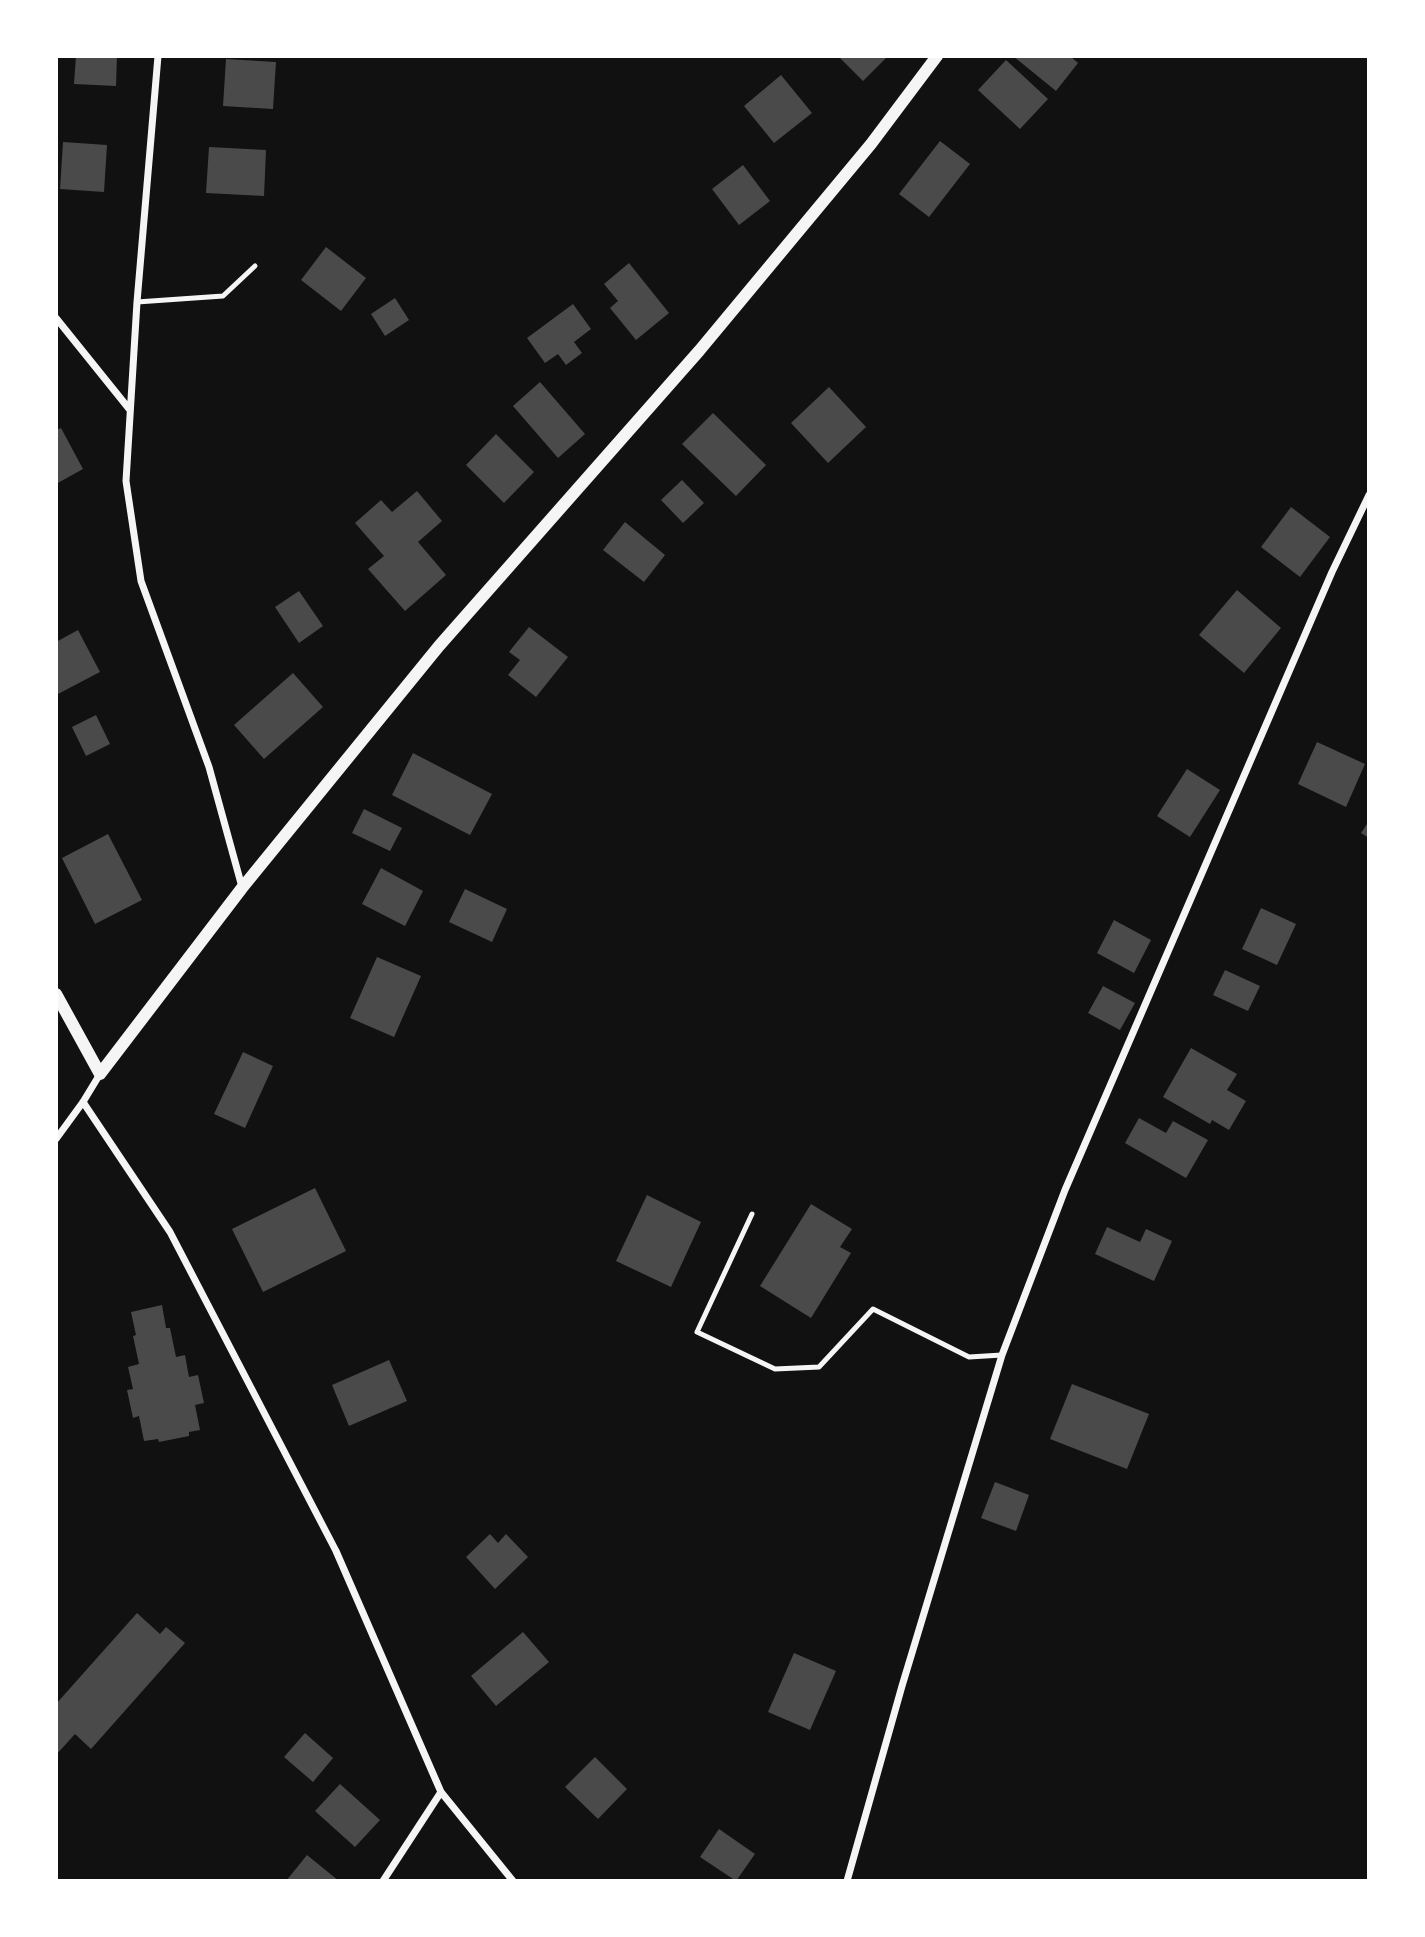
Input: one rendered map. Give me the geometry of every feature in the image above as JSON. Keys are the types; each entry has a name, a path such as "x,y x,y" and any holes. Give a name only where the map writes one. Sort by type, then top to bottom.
{"street":[{"path":"158,56 137,302 126,481 141,581 209,768 242,888"},
{"path":"56,1139 100,1074 242,888 439,646 699,351 871,144 937,56"},
{"path":"56,318 130,411"},
{"path":"847,1881 902,1686 1002,1355 1065,1190 1332,572 1369,495"},
{"path":"56,994 100,1074"},
{"path":"83,1102 170,1232 336,1551 441,1792 513,1881"},
{"path":"383,1881 441,1792"}],"lane":[{"path":"137,302 223,296 255,266"},
{"path":"752,1214 696,1332 775,1369 819,1367 873,1309 969,1357 1002,1355"}],"building":[{"path":"76,56 117,56 116,86 74,84"},
{"path":"838,56 888,56 863,81"},
{"path":"1013,56 1070,56 1078,63 1056,91"},
{"path":"226,59 276,62 273,109 223,106"},
{"path":"1006,60 1048,99 1020,129 978,90"},
{"path":"781,75 812,113 774,143 744,106"},
{"path":"940,141 970,164 929,217 899,194"},
{"path":"63,142 107,145 104,192 60,189"},
{"path":"209,147 266,150 264,196 206,193"},
{"path":"743,165 770,201 739,225 712,189"},
{"path":"326,247 366,278 341,311 301,280"},
{"path":"629,263 669,313 636,340 610,308 618,301 604,284"},
{"path":"395,298 409,320 385,336 371,314"},
{"path":"573,304 591,329 574,342 582,353 566,365 558,354 545,363 527,338"},
{"path":"540,382 585,434 558,458 513,406"},
{"path":"829,387 866,427 828,463 791,423"},
{"path":"713,413 766,465 736,496 682,444"},
{"path":"61,428 83,469 56,484 56,430"},
{"path":"496,434 534,472 504,503 466,465"},
{"path":"682,480 704,503 683,523 661,500"},
{"path":"417,491 442,521 418,542 446,575 405,611 368,569 384,556 355,523 381,500 392,512"},
{"path":"1291,507 1330,537 1300,577 1261,547"},
{"path":"625,522 665,555 644,582 603,550"},
{"path":"1237,590 1281,628 1244,673 1199,635"},
{"path":"299,591 323,626 299,643 275,607"},
{"path":"529,627 568,657 536,697 508,675 520,660 509,652"},
{"path":"78,630 100,672 56,695 56,642"},
{"path":"293,673 323,707 264,759 234,725"},
{"path":"96,715 110,744 86,756 72,727"},
{"path":"1317,742 1365,764 1346,807 1298,784"},
{"path":"413,753 492,794 470,835 392,795"},
{"path":"1187,769 1220,790 1190,837 1157,816"},
{"path":"364,809 402,828 390,851 352,833"},
{"path":"1369,821 1369,838 1361,833"},
{"path":"108,834 142,900 95,924 62,858"},
{"path":"381,868 423,891 405,926 362,904"},
{"path":"465,889 507,909 492,942 449,922"},
{"path":"1261,908 1296,924 1277,965 1242,949"},
{"path":"1114,920 1151,940 1134,973 1097,953"},
{"path":"377,957 421,976 394,1037 350,1018"},
{"path":"1225,970 1260,986 1248,1011 1213,995"},
{"path":"1103,986 1135,1003 1120,1030 1088,1013"},
{"path":"1191,1048 1237,1074 1227,1090 1246,1101 1229,1130 1212,1120 1210,1124 1163,1097"},
{"path":"243,1052 273,1066 245,1128 214,1114"},
{"path":"1139,1118 1166,1133 1173,1121 1208,1140 1186,1178 1125,1143"},
{"path":"315,1188 346,1251 263,1292 232,1229"},
{"path":"647,1195 701,1222 671,1287 616,1261"},
{"path":"811,1204 852,1229 840,1247 851,1253 811,1318 760,1286"},
{"path":"1107,1227 1140,1242 1146,1229 1172,1241 1154,1281 1095,1254"},
{"path":"162,1305 166,1328 170,1328 176,1357 185,1355 189,1377 198,1375 204,1403 195,1405 200,1430 189,1432 189,1436 159,1442 158,1439 144,1441 139,1416 133,1418 127,1390 133,1389 128,1367 139,1364 131,1312"},
{"path":"389,1360 407,1401 349,1426 332,1385"},
{"path":"1072,1384 1149,1414 1127,1469 1050,1439"},
{"path":"995,1482 1029,1495 1016,1531 981,1518"},
{"path":"490,1534 498,1543 506,1534 528,1557 495,1589 466,1557"},
{"path":"137,1613 160,1634 166,1627 185,1643 91,1749 75,1734 56,1755 56,1704"},
{"path":"523,1632 549,1662 496,1706 471,1676"},
{"path":"794,1653 836,1671 810,1730 768,1712"},
{"path":"305,1733 333,1758 313,1782 284,1757"},
{"path":"595,1757 627,1789 598,1819 565,1787"},
{"path":"340,1784 380,1820 355,1847 315,1811"},
{"path":"719,1829 755,1854 736,1881 700,1857"},
{"path":"307,1855 339,1881 286,1881"}]}
